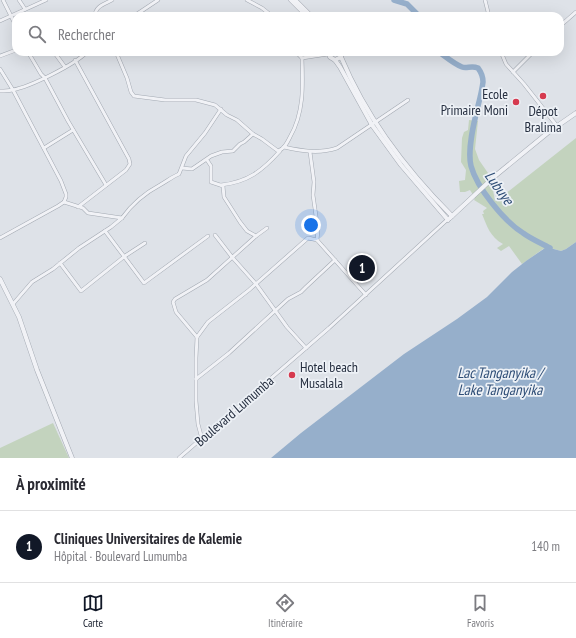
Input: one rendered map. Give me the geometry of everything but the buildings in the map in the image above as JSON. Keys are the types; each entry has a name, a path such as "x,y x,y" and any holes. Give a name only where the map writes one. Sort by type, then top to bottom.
{"street":[{"path":"0,20 11,15 3,0"},
{"path":"19,0 25,9"},
{"path":"18,12 46,0"},
{"path":"95,12 97,8 112,0"},
{"path":"140,12 158,0"},
{"path":"247,0 267,12"},
{"path":"291,0 303,12"},
{"path":"295,0 307,12"},
{"path":"485,0 489,12"},
{"path":"564,22 576,12"},
{"path":"0,56 12,52"},
{"path":"30,56 45,78 73,130 106,185"},
{"path":"57,56 65,67"},
{"path":"0,91 13,90 45,78 81,56"},
{"path":"118,56 128,78 131,92 134,96 165,100 196,100 215,105 237,120 253,134 280,151"},
{"path":"207,160 211,166 211,182 221,185 246,180 266,166 284,147 296,128 301,110 303,86 302,58 312,56"},
{"path":"330,56 335,60 340,67 374,124 450,218 495,176 557,126 576,113"},
{"path":"503,56 506,64 557,126"},
{"path":"513,72 529,56"},
{"path":"335,60 341,57 374,124"},
{"path":"75,60 130,161 130,166 78,207"},
{"path":"0,69 44,148 64,187 66,194 64,202 0,238"},
{"path":"284,147 310,152 326,152 337,148 408,100"},
{"path":"13,304 32,282 122,218 148,191 171,177 179,174 190,150 205,133 221,109"},
{"path":"44,148 73,130"},
{"path":"182,168 192,169 222,152 233,150 253,134"},
{"path":"310,152 314,182 313,195 318,230 317,240"},
{"path":"221,185 224,189 224,197 240,222 247,231 256,236"},
{"path":"64,202 78,207 88,213 122,218"},
{"name":"Boulevard Lumumba","path":"179,458 366,295 450,218"},
{"path":"197,337 176,312 173,302 175,299 206,280 267,228"},
{"path":"105,231 144,283 208,236"},
{"path":"215,235 256,284 287,327 306,348"},
{"path":"202,439 198,424 196,347 197,337 208,322 256,284 306,240 312,238 317,240 366,295"},
{"path":"60,263 81,291 125,256 145,243"},
{"path":"196,379 229,353 288,299 301,292 335,260"},
{"path":"0,279 13,304 37,370 72,458"}],"green space":[{"path":"469,120 478,121 475,149 479,160 488,173 495,201 499,198 498,196 500,198 576,138 576,242 561,251 550,248 543,249 522,264 509,246 501,251 497,248 503,244 492,235 482,214 484,214 483,211 487,208 474,200 475,198 470,190 460,192 459,181 465,180 466,170 461,162 462,138 464,132 468,130"},
{"path":"53,423 69,458 0,458 0,448"}],"water":[{"name":"Lac Tanganyika / Lake Tanganyika","path":"576,242 576,458 271,458 301,433 404,354 487,297 512,272 526,261 545,248 561,251"}],"waterway":[{"name":"Lubuye","path":"394,0 407,4 415,12"},
{"name":"Lubuye","path":"445,56 462,67 478,68 482,76 483,85 470,144 470,159 474,175 485,194 508,221 526,235 550,248"}],"place":[{"name":"Dépot Bralima","path":"543,96"},
{"name":"Ecole Primaire Moni","path":"516,102"},
{"name":"Cliniques Universitaires de Kalemie","path":"362,268"},
{"name":"Hotel beach Musalala","path":"292,375"}]}
